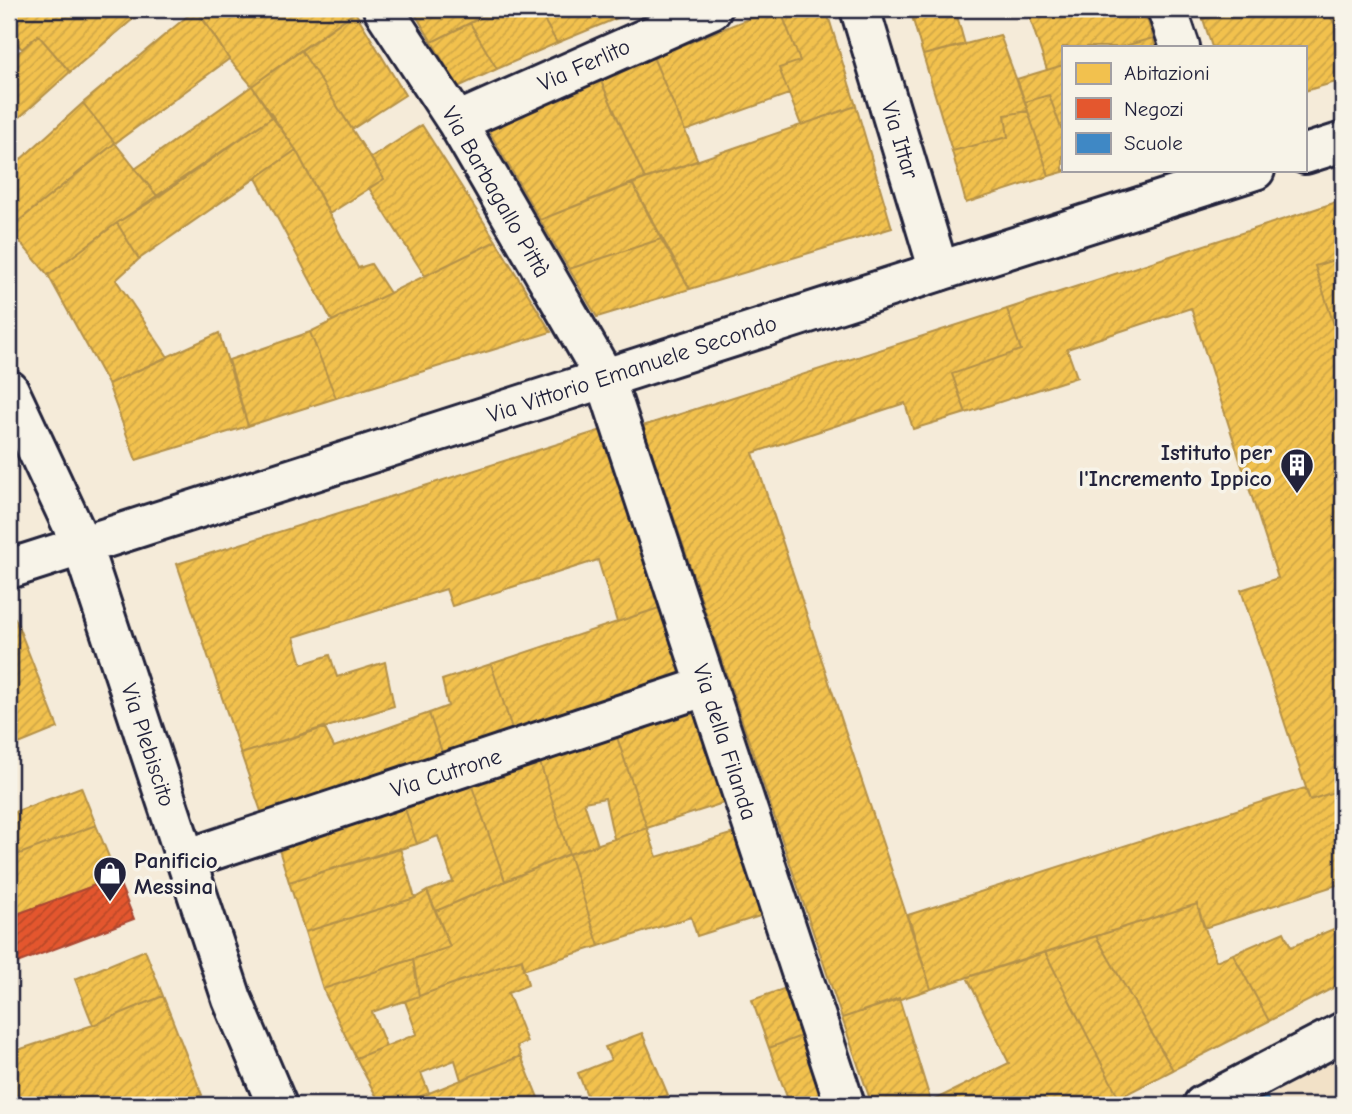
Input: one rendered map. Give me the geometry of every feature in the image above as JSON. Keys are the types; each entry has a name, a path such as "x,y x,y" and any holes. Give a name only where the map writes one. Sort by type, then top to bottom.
{"street":[{"name":"Via Barbagallo Pittà","path":"383,9 457,122 605,378"},
{"name":"Via Ferlito","path":"457,122 712,9"},
{"name":"Via Ittar","path":"860,9 939,271"},
{"path":"1167,9 1180,46"},
{"path":"1306,154 1343,142"},
{"name":"Via Vittorio Emanuele Secondo","path":"9,569 939,271 1233,173"},
{"name":"Via della Filanda","path":"605,378 845,1105"},
{"name":"Via Plebiscito","path":"9,390 82,546 232,999 277,1105"},
{"name":"Via Cutrone","path":"186,859 707,686"},
{"path":"1203,1105 1343,1032"}],"shaded area":[{"path":"1343,1056 1343,1105 1270,1105 1267,1097"}],"building: Abitazioni":[{"path":"9,9 145,9 70,72 38,35 22,49 9,36"},
{"path":"196,9 229,59 115,143 83,103"},
{"path":"197,9 353,9 355,12 252,86 229,59"},
{"path":"412,9 498,9 432,42"},
{"path":"498,9 538,9 557,43 497,69 470,23"},
{"path":"538,9 639,9 557,43"},
{"path":"773,9 780,9 800,61 779,68 789,94 685,131 653,57"},
{"path":"780,9 826,9 856,106 801,125 779,68 800,61"},
{"path":"910,9 962,9 956,12 965,45 923,55"},
{"path":"1027,9 1144,9 1153,38 1125,46 1062,46 1062,65 1047,70"},
{"path":"1199,9 1235,9 1203,19"},
{"path":"1235,9 1276,9 1279,18 1306,9 1326,9 1343,38 1343,80 1306,91 1306,46 1212,46 1203,19"},
{"path":"1326,9 1343,9 1343,38"},
{"path":"355,12 405,95 352,129 301,50"},
{"path":"470,23 497,69 458,87 432,42"},
{"path":"38,35 70,72 9,127 9,61"},
{"path":"1000,35 1028,111 1005,115 1008,137 952,151 923,55"},
{"path":"1153,38 1156,46 1125,46"},
{"path":"301,50 384,179 329,214 296,150 252,86"},
{"path":"653,57 698,161 645,179 600,79"},
{"path":"1062,65 1062,128 1049,95 1025,102 1017,79"},
{"path":"600,79 645,179 540,220 486,126"},
{"path":"252,86 272,117 158,197 135,169"},
{"path":"1049,95 1062,128 1063,172 1049,176 1025,102"},
{"path":"83,103 115,143 9,229 9,170"},
{"path":"856,106 892,228 690,289 632,183"},
{"path":"1028,111 1049,176 966,203 952,151 1008,137 1005,115"},
{"path":"272,117 296,150 139,259 117,223"},
{"path":"422,125 496,241 425,276 369,188 384,179 371,158"},
{"path":"115,143 158,197 117,223 48,275 9,229"},
{"path":"296,150 358,268 371,264 390,293 332,321 256,178"},
{"path":"632,183 661,239 569,269 540,220"},
{"name":"Istituto per l'Incremento Ippico","path":"1343,200 1343,257 1315,266 1343,353 1343,789 1310,800 1241,590 1278,578 1191,308 1067,349 1077,377 966,413 952,374 1021,350 1007,309"},
{"path":"117,223 139,259 116,280 168,357 108,384 48,275"},
{"path":"661,239 690,289 597,317 569,269"},
{"path":"496,241 551,332 336,398 310,332"},
{"path":"1343,257 1343,353 1315,266"},
{"path":"1007,309 1021,350 952,374 966,413 913,429 905,403 753,453 931,989 842,1018 643,426"},
{"path":"310,332 336,398 248,426 229,360"},
{"path":"219,333 248,426 136,460 108,384"},
{"path":"605,429 665,606 617,622 598,560 452,606 446,589 294,637 302,664 330,655 337,677 385,662 394,706 241,754 177,564"},
{"path":"665,606 690,678 514,735 491,664"},
{"path":"15,618 58,728 9,748 9,620"},
{"path":"491,664 514,735 444,758 429,713 448,706 442,680"},
{"path":"694,703 726,802 647,828 614,728"},
{"path":"429,713 444,758 263,817 241,754 324,727 334,747"},
{"path":"614,728 647,828 614,839 605,798 584,802 598,845 569,854 537,753"},
{"path":"537,753 569,854 505,881 468,775"},
{"path":"468,775 505,881 436,911 427,891 453,882 438,836 417,844 401,797"},
{"path":"81,787 96,825 9,858 9,814"},
{"path":"1305,788 1310,800 1343,789 1343,883 1204,928 1197,904 931,989 908,915"},
{"path":"401,797 417,844 289,882 275,837"},
{"path":"96,825 117,877 9,917 9,858"},
{"path":"647,828 657,857 737,832 763,915 697,936 691,917 599,946 569,854"},
{"path":"400,848 415,898 305,932 289,882"},
{"path":"569,854 599,946 523,970 522,959 419,996 413,959 450,947 436,911"},
{"path":"427,891 450,947 323,989 305,932 415,898"},
{"path":"1197,904 1216,961 1233,954 1269,1021 1173,1070 1096,936"},
{"path":"1343,925 1343,983 1269,1021 1233,954 1284,932 1291,947"},
{"path":"1096,936 1173,1070 1119,1098 1045,952"},
{"path":"145,950 163,996 93,1025 75,979"},
{"path":"1045,952 1119,1098 1104,1105 924,1105 1009,1063 967,977"},
{"path":"413,959 419,996 372,1012 386,1046 356,1058 323,989"},
{"path":"522,959 528,985 508,993 527,1042 517,1046 521,1056 461,1080 455,1060 421,1073 429,1093 398,1105 381,1105 356,1058 417,1034 405,1001"},
{"path":"786,988 804,1035 769,1048 752,1000"},
{"path":"163,996 202,1095 179,1105 9,1105 9,1053 93,1025"},
{"path":"899,998 931,1102 924,1105 872,1105 842,1018"},
{"path":"642,1033 668,1095 642,1105 591,1105 578,1073 611,1060 605,1047"},
{"path":"804,1035 828,1105 790,1105 769,1048"},
{"path":"521,1056 541,1105 398,1105 429,1093"}],"building: Negozi":[{"path":"117,877 134,919 9,966 9,917"}],"building: Scuole":[{"path":"1267,1097 1270,1105 1250,1105"}],"place":[{"name":"Istituto per l'Incremento Ippico","path":"1297,495"},
{"name":"Panificio Messina","path":"110,903"}]}
